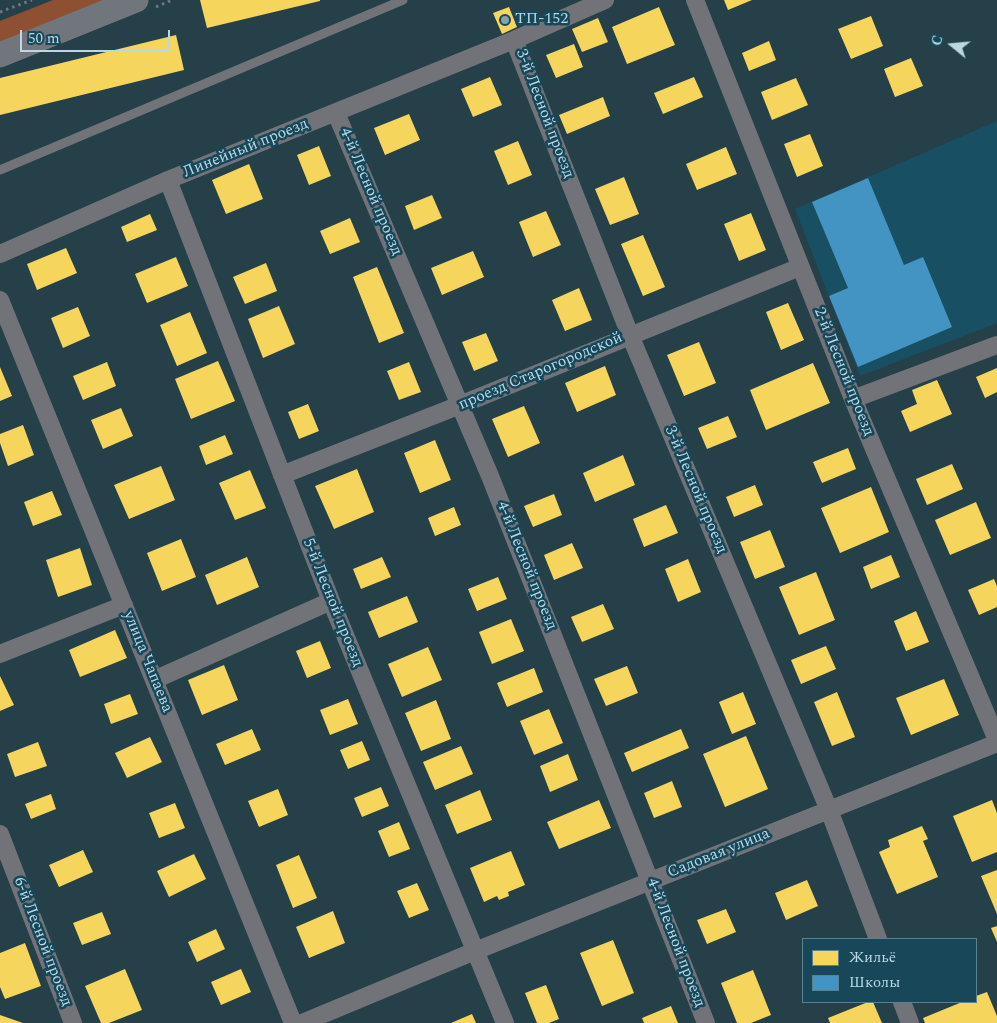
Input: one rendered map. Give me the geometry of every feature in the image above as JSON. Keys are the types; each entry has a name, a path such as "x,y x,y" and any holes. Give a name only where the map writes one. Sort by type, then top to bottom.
{"main road":[{"path":"0,55 136,0"}],"street":[{"name":"Линейный проезд","path":"0,254 168,180 514,40 605,0"},
{"name":"2-й Лесной проезд","path":"695,0 853,399 997,742"},
{"name":"3-й Лесной проезд","path":"514,40 630,335 829,810 878,938"},
{"name":"4-й Лесной проезд","path":"336,113 460,406 651,881 706,1023"},
{"name":"5-й Лесной проезд","path":"168,180 330,601 505,1023"},
{"name":"проезд Старогородской","path":"282,475 460,406 800,267"},
{"name":"улица Чапаева","path":"0,300 293,1023"},
{"path":"853,399 997,345"},
{"path":"154,680 330,601"},
{"path":"0,654 124,605"},
{"name":"Садовая улица","path":"302,1023 475,951 997,742"},
{"name":"6-й Лесной проезд","path":"0,834 74,1023"},
{"path":"902,1003 910,1023"}],"lane":[{"path":"0,170 403,0"}],"path":[{"path":"0,12 32,0"}],"shaded area":[{"path":"53,0 112,0 0,45 0,21"},
{"path":"997,121 997,323 860,376 795,209"}],"building: Жильё":[{"path":"200,0 320,0 320,1 207,28"},
{"path":"724,0 752,0 728,10"},
{"name":"ТП-152","path":"509,7 517,27 502,34 493,13"},
{"path":"659,7 675,45 627,64 612,27"},
{"path":"871,16 883,46 851,59 838,29"},
{"path":"598,18 608,42 582,52 572,29"},
{"path":"176,35 184,70 0,115 0,78"},
{"path":"769,41 776,60 749,71 742,53"},
{"path":"574,44 583,67 556,78 546,55"},
{"path":"911,58 923,86 895,97 884,69"},
{"path":"490,77 502,105 473,117 461,89"},
{"path":"694,77 703,97 663,114 654,93"},
{"path":"796,78 808,105 772,120 761,92"},
{"path":"603,97 610,116 567,134 559,115"},
{"path":"409,114 420,140 385,155 374,128"},
{"path":"810,134 823,166 797,177 784,144"},
{"path":"518,141 532,175 508,185 494,151"},
{"path":"319,146 331,176 309,185 297,155"},
{"path":"726,147 737,174 697,190 686,164"},
{"path":"249,164 263,199 226,214 212,180"},
{"path":"624,177 639,214 610,225 595,189"},
{"path":"432,195 442,218 414,230 405,206"},
{"path":"546,211 561,245 533,257 519,222"},
{"path":"751,213 766,250 739,261 724,224"},
{"path":"150,214 157,230 127,242 121,227"},
{"path":"350,218 360,242 330,254 320,231"},
{"path":"643,235 665,287 643,296 621,244"},
{"path":"66,248 77,273 37,290 27,264"},
{"path":"473,251 484,277 442,295 431,268"},
{"path":"176,257 188,286 147,303 135,274"},
{"path":"266,263 277,291 245,304 233,277"},
{"path":"377,267 404,333 379,343 353,277"},
{"path":"579,288 592,320 565,331 552,300"},
{"path":"788,303 804,340 781,350 766,312"},
{"path":"279,306 295,344 263,358 248,319"},
{"path":"78,307 90,336 63,348 51,318"},
{"path":"190,312 207,353 177,366 160,325"},
{"path":"486,333 498,361 474,371 462,342"},
{"path":"699,342 716,383 684,396 667,355"},
{"path":"218,361 235,401 191,419 175,379"},
{"path":"107,362 116,386 83,400 73,376"},
{"path":"409,362 421,392 399,400 387,371"},
{"path":"813,363 830,403 766,430 750,390"},
{"path":"605,366 616,395 577,412 565,383"},
{"path":"0,367 12,396 0,401"},
{"path":"997,368 997,392 985,398 976,377"},
{"path":"937,380 952,414 910,432 901,411 917,404 912,390"},
{"path":"308,404 319,431 299,439 288,412"},
{"path":"524,406 540,443 508,457 492,419"},
{"path":"121,408 133,436 103,449 91,420"},
{"path":"728,416 737,437 707,449 698,428"},
{"path":"23,425 34,455 8,466 0,443 0,434"},
{"path":"225,435 233,454 206,465 199,446"},
{"path":"435,440 451,480 420,493 404,453"},
{"path":"848,448 856,469 822,483 813,462"},
{"path":"623,455 635,485 595,502 583,473"},
{"path":"952,464 963,489 927,505 916,479"},
{"path":"161,466 175,500 129,519 114,485"},
{"path":"357,469 374,512 334,529 315,486"},
{"path":"250,470 266,508 235,520 219,483"},
{"path":"755,485 763,505 734,517 726,497"},
{"path":"871,487 889,532 840,553 821,508"},
{"path":"52,491 62,515 33,526 24,502"},
{"path":"554,494 562,515 533,527 524,506"},
{"path":"976,502 991,538 950,555 935,520"},
{"path":"666,505 678,533 644,547 633,519"},
{"path":"454,507 461,525 435,536 428,518"},
{"path":"770,530 785,567 755,579 740,542"},
{"path":"181,539 196,577 162,591 147,553"},
{"path":"572,543 583,568 554,580 544,555"},
{"path":"80,548 92,585 58,597 46,560"},
{"path":"891,555 900,577 871,589 863,567"},
{"path":"247,557 259,587 217,605 205,575"},
{"path":"382,557 391,577 361,589 353,569"},
{"path":"688,559 701,592 678,602 665,569"},
{"path":"816,572 835,620 799,635 779,587"},
{"path":"498,577 507,599 477,611 468,589"},
{"path":"994,579 997,586 997,607 979,615 968,590"},
{"path":"407,596 418,622 379,638 368,612"},
{"path":"603,604 614,629 582,642 571,617"},
{"path":"916,611 929,642 906,651 894,621"},
{"path":"511,619 524,651 492,664 479,632"},
{"path":"115,630 127,658 80,677 69,650"},
{"path":"320,641 331,668 307,678 296,651"},
{"path":"826,646 836,669 801,684 791,660"},
{"path":"428,647 442,680 402,697 388,664"},
{"path":"224,665 238,700 202,715 188,680"},
{"path":"627,666 638,693 606,706 594,679"},
{"path":"534,668 543,692 507,707 497,683"},
{"path":"0,676 14,705 0,711"},
{"path":"944,679 959,715 911,735 896,698"},
{"path":"743,692 756,724 732,734 719,702"},
{"path":"837,692 855,737 832,746 814,702"},
{"path":"130,694 138,714 111,724 104,704"},
{"path":"348,699 358,724 330,735 320,710"},
{"path":"436,700 451,739 421,751 405,713"},
{"path":"549,709 563,743 534,755 520,721"},
{"path":"252,729 261,750 225,765 216,744"},
{"path":"681,729 689,748 632,772 624,753"},
{"path":"746,736 768,789 725,807 703,754"},
{"path":"150,737 162,762 127,778 115,753"},
{"path":"362,741 370,760 348,769 340,750"},
{"path":"38,742 47,766 15,777 7,754"},
{"path":"461,746 473,774 435,790 423,762"},
{"path":"568,754 578,780 550,792 540,766"},
{"path":"672,781 682,807 654,818 644,793"},
{"path":"381,787 389,806 362,817 354,798"},
{"path":"278,789 288,815 259,827 248,801"},
{"path":"480,790 492,820 457,834 445,805"},
{"path":"51,794 56,809 31,819 25,804"},
{"path":"599,800 611,828 559,849 547,822"},
{"path":"992,800 997,813 997,852 972,862 953,816"},
{"path":"175,803 185,828 159,838 149,813"},
{"path":"399,822 410,849 389,857 378,831"},
{"path":"922,826 928,839 923,841 938,877 897,894 879,852 890,847 888,840"},
{"path":"83,850 93,872 59,887 49,865"},
{"path":"511,851 525,885 508,892 509,896 499,900 497,896 484,902 470,868"},
{"path":"194,854 206,879 169,897 157,871"},
{"path":"299,855 317,898 293,908 276,865"},
{"path":"997,870 997,914 981,876"},
{"path":"807,880 818,906 786,920 775,893"},
{"path":"417,883 429,910 409,918 397,891"},
{"path":"726,909 736,932 707,944 697,920"},
{"path":"333,911 345,943 309,958 296,927"},
{"path":"102,912 111,934 82,945 73,923"},
{"path":"997,926 997,942 991,928"},
{"path":"216,929 225,949 197,962 188,942"},
{"path":"613,940 634,993 602,1006 580,953"},
{"path":"25,943 41,986 5,999 0,987 0,953"},
{"path":"125,969 142,1010 109,1023 101,1023 85,986"},
{"path":"241,969 251,992 221,1005 211,982"},
{"path":"753,970 771,1015 751,1023 737,1023 721,983"},
{"path":"546,985 559,1019 549,1023 537,1023 525,993"},
{"path":"987,992 997,1016 997,1023 925,1023 923,1018 960,1003 977,1003 977,996"},
{"path":"866,1003 873,1003 882,1023 830,1023 828,1018"},
{"path":"671,1006 678,1023 644,1023 642,1018"},
{"path":"472,1014 476,1023 451,1023"},
{"path":"0,1015 23,1023 0,1023"}],"building: Школы":[{"path":"868,178 904,265 923,257 952,327 858,367 829,296 848,288 812,202"}],"place":[{"name":"ТП-152","path":"505,20"}]}
